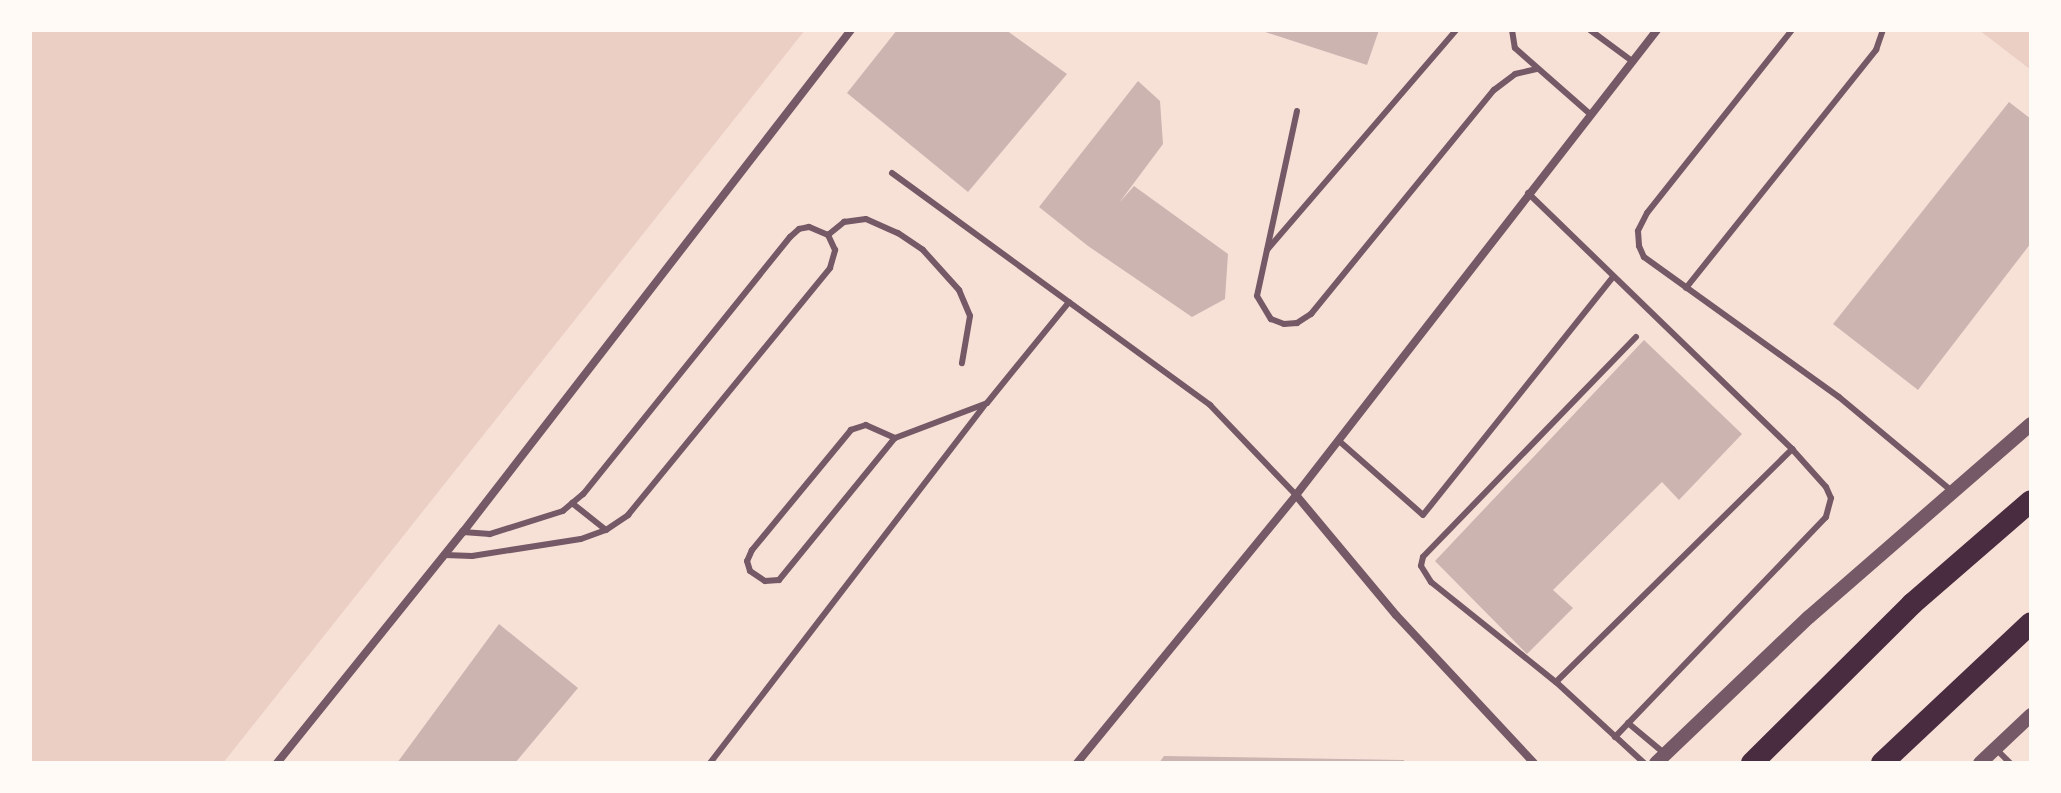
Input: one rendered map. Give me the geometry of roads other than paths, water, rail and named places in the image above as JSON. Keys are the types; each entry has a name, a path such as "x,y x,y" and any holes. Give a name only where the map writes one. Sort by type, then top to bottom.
{"highway":[{"path":"1752,763 1912,604 2031,501"},
{"path":"1882,763 2031,623"}],"street":[{"path":"277,763 445,555 851,30"},
{"path":"1077,763 1296,495 1589,113 1657,30"},
{"path":"1660,758 1809,617 2031,424"},
{"path":"1296,495 1396,615 1534,763"},
{"path":"1980,763 2031,715"}],"lane":[{"path":"1265,252 1456,30"},
{"path":"1512,30 1515,48 1589,113"},
{"path":"1590,30 1632,61"},
{"path":"1792,30 1647,213 1638,231 1639,246 1644,257 1839,397 1952,491"},
{"path":"1686,288 1876,50 1883,30"},
{"path":"1297,111 1257,296 1262,309 1271,319 1284,324 1297,323 1311,314 1494,90 1515,74 1536,69"},
{"path":"892,173 1210,405 1296,495"},
{"path":"1528,193 1612,278 1792,449 1826,487 1831,498 1826,517 1615,737"},
{"path":"828,235 844,222 866,219 898,233 923,250 959,290 970,316 962,363"},
{"path":"445,555 472,556 557,544 606,530 628,515 830,268 835,250 828,235 809,227 799,229 790,237 583,494 572,503 542,520 490,534 463,532"},
{"path":"1338,440 1423,515 1612,278"},
{"path":"710,763 987,403 1069,302"},
{"path":"1636,337 1423,557 1424,574 1431,582 1556,682 1644,763"},
{"path":"895,438 866,425 851,430 752,550 747,561 750,571 765,581 779,580 895,438 987,403"},
{"path":"1556,682 1792,449"},
{"path":"572,503 606,530"},
{"path":"1628,723 1660,758"},
{"path":"1996,749 2010,763"}]}
